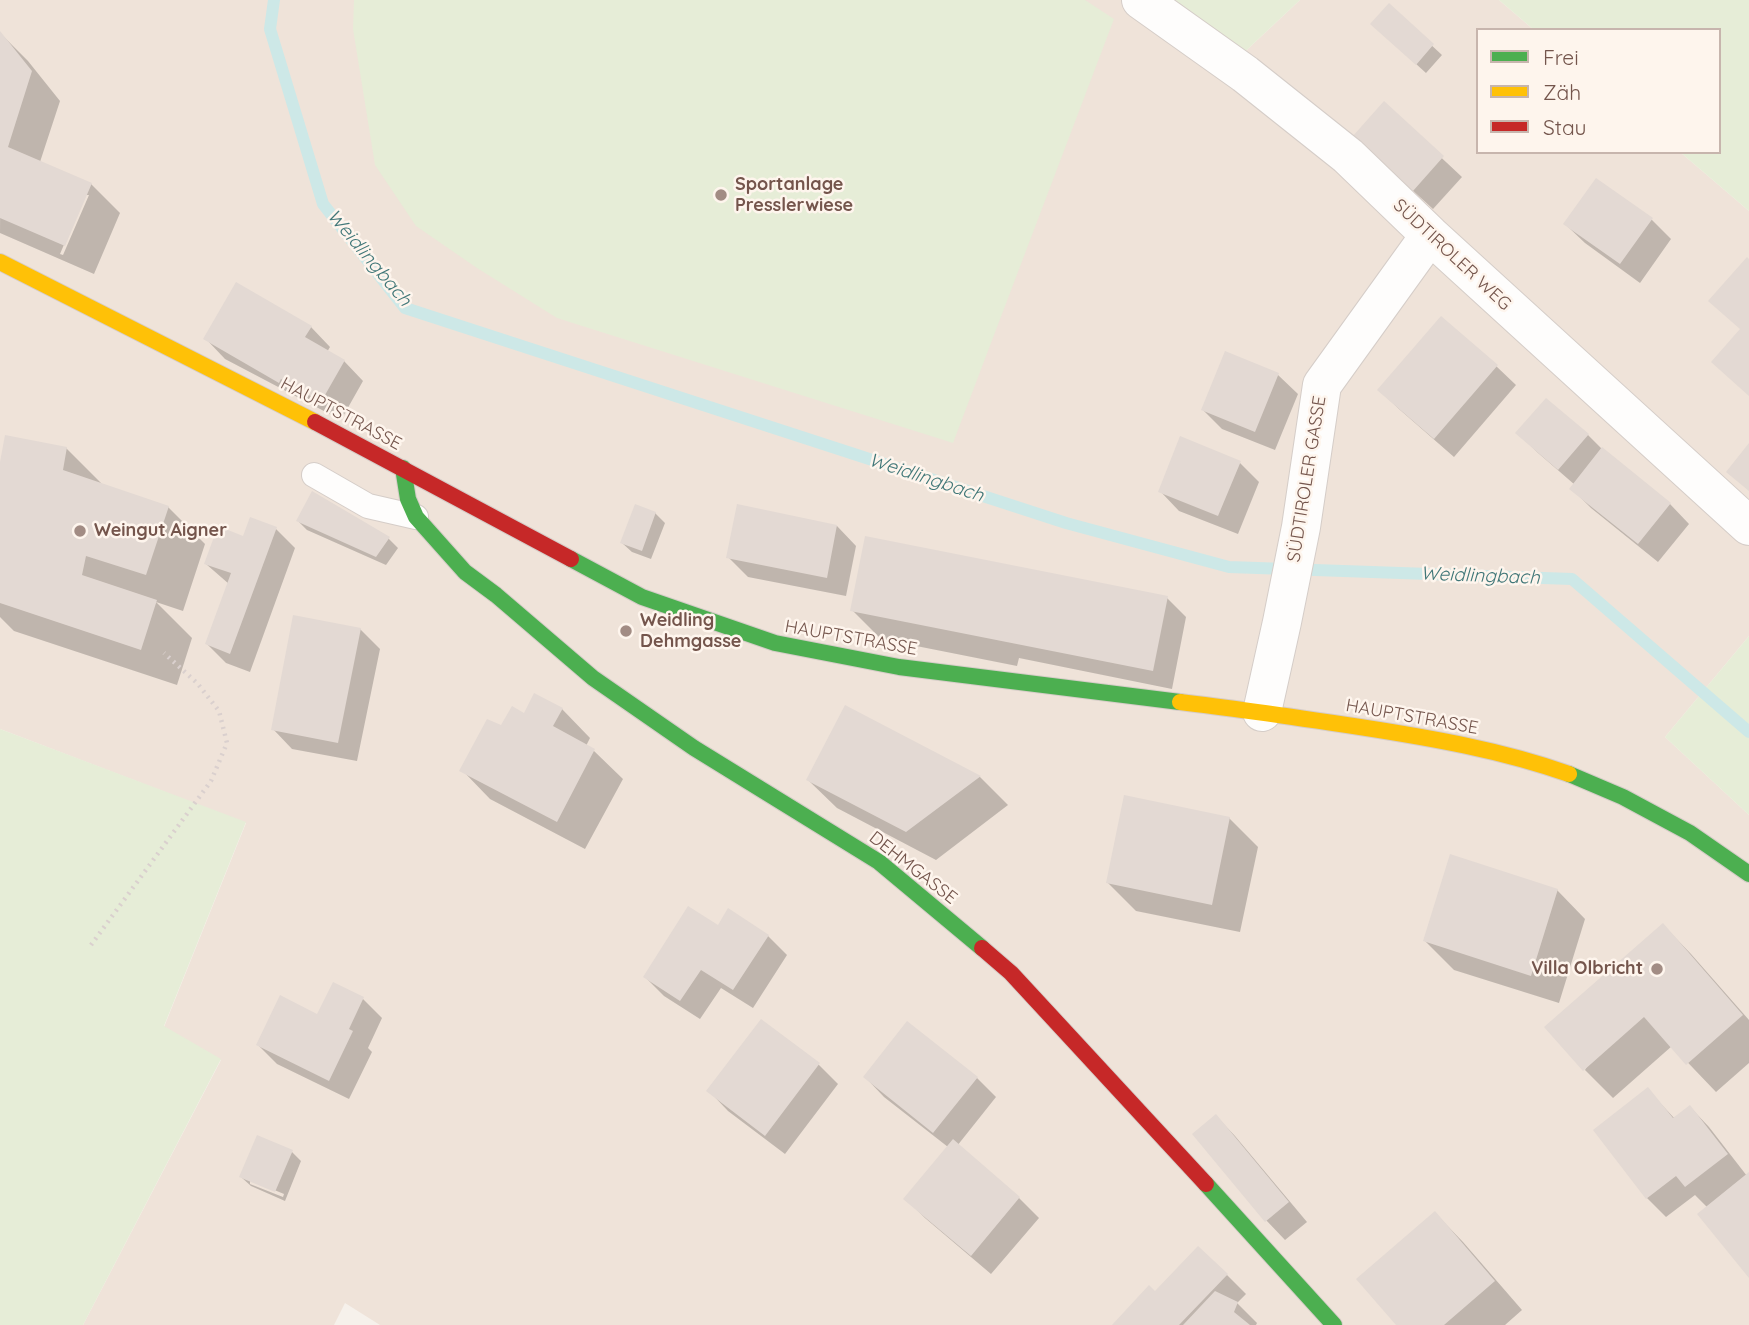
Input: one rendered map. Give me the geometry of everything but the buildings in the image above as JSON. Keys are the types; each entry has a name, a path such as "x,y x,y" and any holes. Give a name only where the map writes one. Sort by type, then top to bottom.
{"main road":[{"name":"HAUPTSTRASSE","path":"0,262 271,398 642,597 775,643 899,667 1262,712 1477,747 1588,781 1656,813 1749,874"},
{"name":"DEHMGASSE","path":"402,468 408,499 416,517 465,572 593,678 694,748 879,862 1011,973 1334,1325"}],"street":[{"name":"SÜDTIROLER WEG","path":"1141,0 1245,74 1338,148 1749,526"},
{"name":"SÜDTIROLER GASSE","path":"1262,712 1301,527 1322,385 1430,235"}],"lane":[{"path":"314,475 369,506 416,517"}],"path":[{"path":"91,945 211,781 227,743 219,711 197,683 164,653"}],"shaded area":[{"path":"0,0 1146,0 1235,61 1300,0 1499,0 1532,28 1476,28 1476,154 1682,154 1749,211 1749,636 1665,737 1749,815 1749,1325 380,1325 345,1303 334,1325 83,1325 221,1060 164,1027 246,823 0,729"}],"green space":[{"name":"Sportanlage Presslerwiese","path":"354,0 1085,0 1114,19 953,443 557,318 416,226 375,165 353,29"},
{"path":"1146,0 1300,0 1235,61"},
{"path":"1499,0 1749,0 1749,211 1682,154 1721,154 1721,28 1532,28"},
{"path":"1749,636 1749,815 1665,737"},
{"path":"0,729 246,822 164,1026 221,1059 83,1325 0,1325"}],"waterway":[{"name":"Weidlingbach","path":"274,0 270,29 323,204 405,308 1066,523 1229,567 1572,579 1749,732"}],"traffic: fast":[{"path":"403,468 408,499 416,517 465,572 593,678 694,748 879,862 982,948"},
{"path":"571,559 642,597 775,643 899,667 1180,702"},
{"path":"1569,774 1623,797 1690,833 1749,874"},
{"path":"1206,1184 1334,1325"}],"traffic: slow":[{"path":"0,262 315,422"},
{"path":"1180,702 1439,740 1492,751 1569,774"}],"traffic: jam":[{"path":"315,422 571,559"},
{"path":"982,948 1011,973 1206,1184"}],"place":[{"name":"Sportanlage Presslerwiese","path":"721,195"},
{"name":"Weingut Aigner","path":"80,531"},
{"name":"Weidling Dehmgasse","path":"626,631"},
{"name":"Villa Olbricht","path":"1657,969"}]}
